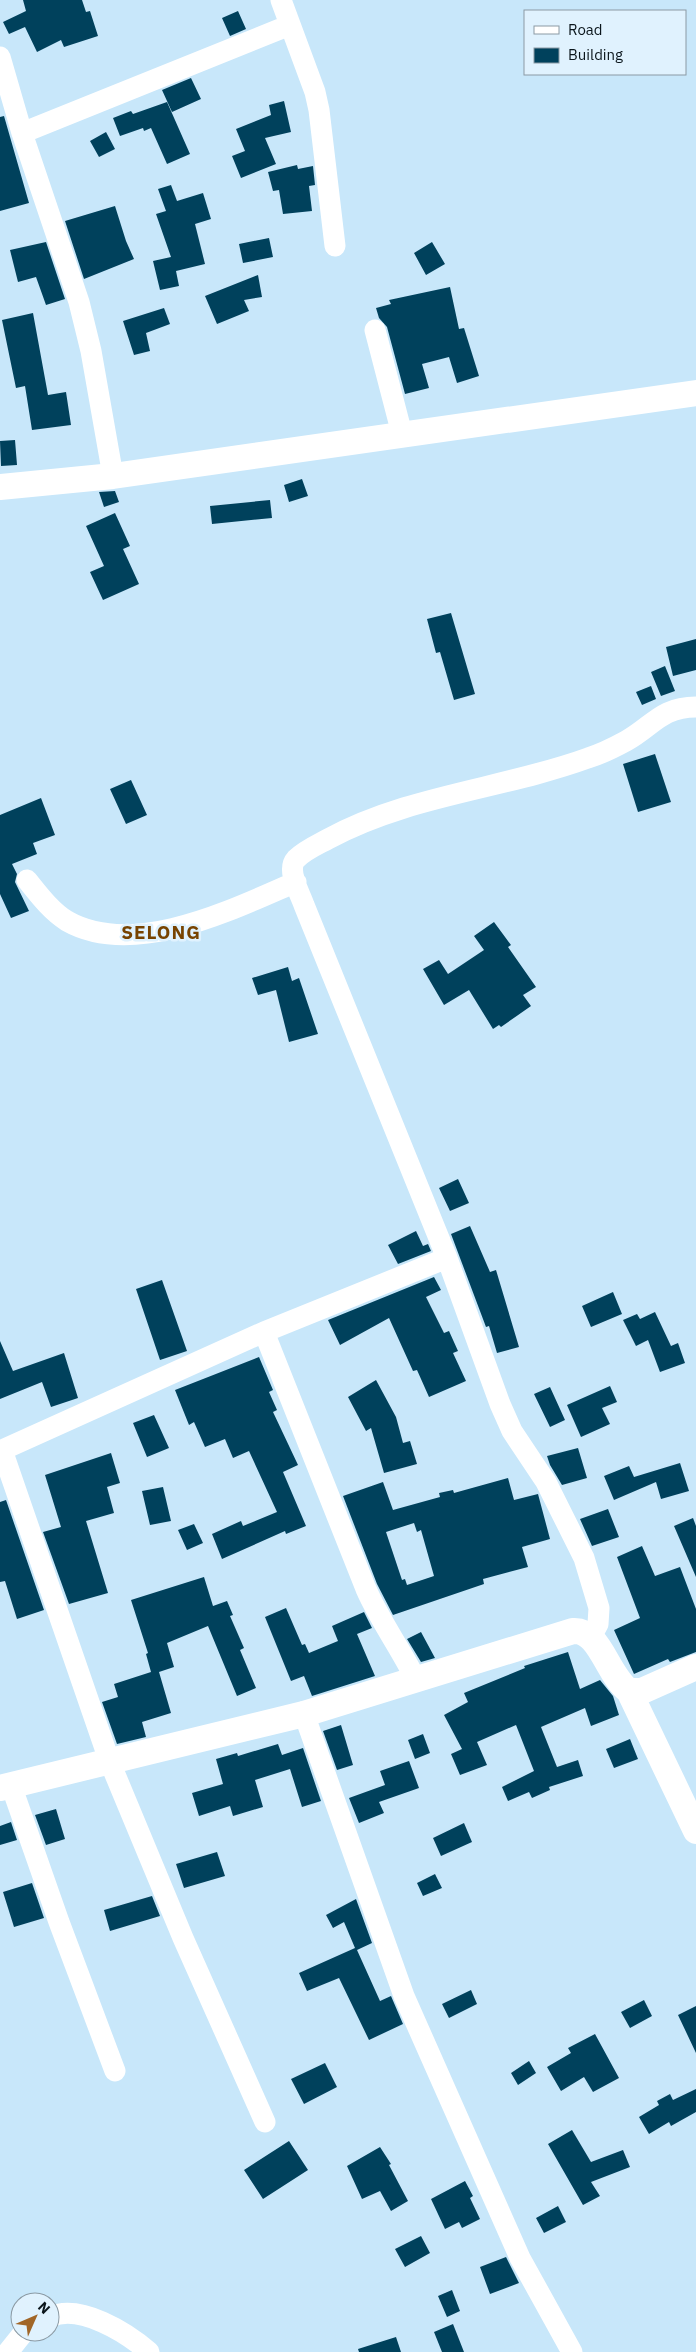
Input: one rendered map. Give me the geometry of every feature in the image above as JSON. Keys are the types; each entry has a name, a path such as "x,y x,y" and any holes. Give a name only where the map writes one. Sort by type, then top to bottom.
{"street":[{"path":"281,0 315,92 319,110 335,246"},
{"path":"22,133 290,25"},
{"path":"0,57 22,133 85,327 113,476"},
{"path":"375,330 402,434"},
{"path":"0,487 113,476 696,393"},
{"path":"591,1637 598,1624 599,1608 584,1558 546,1482 512,1431 447,1258 292,870 294,861 305,852 352,826 433,799 517,780 589,758 628,740 662,715 685,707 696,707"},
{"path":"27,880 46,904 67,920 86,928 112,934 148,933 217,915 296,882"},
{"path":"265,2122 183,1938 109,1760 1,1450 264,1332 447,1258"},
{"path":"264,1332 368,1594 402,1651 416,1680"},
{"path":"115,2071 5,1786 304,1714 573,1631 585,1632 591,1637 611,1672 629,1691 696,1831"},
{"path":"629,1691 642,1691 696,1667"},
{"path":"304,1714 404,1996 520,2258 572,2352"},
{"path":"60,2314 92,2316 136,2341 149,2352"},
{"path":"8,2352 16,2342"}],"building":[{"path":"23,0 82,0 86,12 90,11 98,36 64,47 61,40 37,52 25,27 9,34 3,22 26,11"},
{"path":"238,11 246,29 230,36 222,18"},
{"path":"191,78 201,99 172,112 162,90"},
{"path":"284,101 291,132 265,138 276,164 241,178 232,156 245,151 236,129 271,115 269,105"},
{"path":"167,102 190,154 167,164 151,128 144,131 143,128 120,136 113,118 131,111 133,114"},
{"path":"4,116 29,203 0,211 0,117"},
{"path":"106,132 115,149 99,157 90,141"},
{"path":"297,165 298,169 313,166 315,185 309,186 312,211 283,214 279,190 273,191 268,172"},
{"path":"171,185 177,201 203,193 211,219 195,224 205,264 176,271 179,286 160,290 153,261 171,257 156,214 166,211 158,189"},
{"path":"115,206 134,259 84,279 65,221"},
{"path":"269,238 273,257 243,263 239,244"},
{"path":"46,242 65,299 46,305 36,277 18,282 10,250"},
{"path":"432,242 445,264 426,275 414,253"},
{"path":"258,275 262,297 244,300 249,311 217,324 205,296"},
{"path":"450,287 459,329 464,328 479,376 457,383 449,357 422,364 429,388 405,394 387,327 379,318 376,308 391,304 389,300"},
{"path":"164,308 170,324 146,333 150,351 134,355 123,321"},
{"path":"33,313 48,395 66,392 71,425 32,430 25,386 16,388 2,320"},
{"path":"15,440 17,465 1,466 0,441"},
{"path":"302,479 308,496 289,502 284,485"},
{"path":"115,491 119,502 104,507 99,492"},
{"path":"270,500 272,518 212,524 210,506"},
{"path":"115,513 130,546 123,549 139,584 103,600 90,572 104,566 86,526"},
{"path":"451,613 475,694 454,700 440,652 436,653 427,619"},
{"path":"696,639 696,670 673,676 666,647"},
{"path":"665,666 675,691 661,696 651,672"},
{"path":"651,686 656,699 642,705 636,692"},
{"path":"655,754 671,802 638,812 623,764"},
{"path":"131,780 147,815 126,824 110,789"},
{"path":"41,798 55,835 33,843 37,854 12,864 17,874 15,882 29,911 11,918 0,894 0,815"},
{"path":"494,922 511,945 508,947 536,987 523,995 531,1006 501,1027 499,1025 493,1029 469,990 444,1005 423,969 439,960 448,974 484,950 474,936"},
{"path":"288,967 292,981 299,978 318,1034 289,1042 276,990 258,995 252,978"},
{"path":"458,1179 469,1203 450,1211 439,1188"},
{"path":"470,1226 490,1272 496,1270 519,1347 497,1353 489,1326 486,1327 451,1234"},
{"path":"416,1231 423,1246 428,1244 431,1251 398,1264 388,1245"},
{"path":"434,1277 441,1290 426,1297 444,1333 449,1331 458,1351 453,1353 466,1381 429,1397 417,1370 413,1371 389,1318 340,1345 328,1320"},
{"path":"162,1280 187,1351 160,1360 136,1289"},
{"path":"613,1292 622,1314 591,1327 582,1306"},
{"path":"655,1312 671,1346 678,1343 685,1363 660,1372 648,1340 636,1346 623,1320 637,1314 640,1319"},
{"path":"0,1341 13,1371 64,1353 78,1398 51,1407 42,1382 0,1399"},
{"path":"259,1357 273,1390 269,1392 277,1410 273,1412 298,1465 283,1472 306,1526 286,1534 285,1531 222,1559 212,1534 241,1521 243,1526 277,1512 249,1451 233,1458 225,1439 205,1447 194,1422 189,1425 175,1390"},
{"path":"376,1380 396,1417 403,1443 410,1441 417,1464 384,1473 371,1428 366,1431 348,1397"},
{"path":"610,1386 617,1402 602,1408 610,1424 581,1437 567,1405"},
{"path":"550,1387 565,1420 550,1427 534,1394"},
{"path":"154,1415 169,1448 147,1457 133,1423"},
{"path":"578,1448 587,1478 562,1485 547,1456"},
{"path":"111,1453 120,1483 107,1487 114,1513 86,1521 108,1593 69,1604 43,1532 61,1527 45,1475"},
{"path":"680,1463 689,1491 661,1499 656,1482 614,1500 604,1476 629,1466 634,1477"},
{"path":"508,1478 514,1500 538,1494 550,1539 522,1547 528,1567 483,1579 484,1584 393,1615 377,1584 343,1496 383,1482 393,1510 440,1497 439,1493 453,1490 454,1493","holes":["414,1523 417,1532 421,1530 434,1576 407,1585 405,1579 402,1580 386,1532"]},
{"path":"163,1487 171,1521 150,1525 142,1491"},
{"path":"6,1500 44,1610 17,1619 5,1581 0,1582 0,1502"},
{"path":"608,1509 619,1537 592,1546 580,1519"},
{"path":"693,1518 696,1526 696,1577 674,1526"},
{"path":"194,1524 203,1543 187,1550 178,1530"},
{"path":"642,1546 655,1576 680,1567 696,1609 696,1652 670,1662 668,1659 634,1674 614,1630 640,1618 617,1557"},
{"path":"204,1577 213,1606 227,1601 233,1615 230,1616 244,1648 240,1650 256,1688 237,1696 208,1626 167,1643 174,1667 159,1672 171,1713 142,1722 146,1737 117,1744 102,1702 118,1697 114,1684 151,1672 146,1654 148,1653 131,1600"},
{"path":"286,1608 302,1645 305,1644 309,1653 338,1641 332,1626 364,1612 372,1628 357,1634 375,1676 312,1696 304,1676 291,1681 265,1617"},
{"path":"421,1632 435,1658 421,1662 407,1639"},
{"path":"568,1652 580,1689 600,1680 613,1696 619,1715 591,1726 585,1708 541,1727 557,1767 578,1760 583,1776 549,1787 550,1790 532,1798 529,1792 508,1801 502,1787 534,1771 516,1725 477,1742 487,1765 460,1775 451,1754 462,1749 444,1715 468,1702 464,1693 525,1668 524,1666"},
{"path":"341,1725 353,1765 337,1770 323,1731"},
{"path":"423,1734 430,1753 415,1759 408,1740"},
{"path":"630,1739 638,1759 614,1768 606,1749"},
{"path":"278,1744 282,1755 303,1748 321,1801 302,1807 290,1769 255,1780 263,1807 233,1816 230,1806 199,1816 192,1793 223,1784 216,1759 237,1753 238,1756"},
{"path":"409,1761 419,1788 379,1802 384,1813 359,1823 349,1798 385,1785 380,1771"},
{"path":"56,1809 65,1839 46,1845 35,1815"},
{"path":"11,1822 17,1840 0,1845 0,1826"},
{"path":"464,1823 472,1842 441,1856 433,1838"},
{"path":"217,1852 225,1876 184,1888 176,1864"},
{"path":"435,1874 442,1888 423,1896 417,1883"},
{"path":"32,1883 44,1918 14,1927 3,1892"},
{"path":"152,1896 160,1916 110,1931 104,1910"},
{"path":"356,1899 372,1943 357,1950 380,2001 391,1996 403,2024 369,2040 339,1978 307,1991 299,1973 355,1948 344,1922 333,1928 326,1915"},
{"path":"471,1990 477,2004 449,2018 442,2004"},
{"path":"644,2000 652,2016 630,2028 621,2012"},
{"path":"696,2006 696,2053 678,2015"},
{"path":"595,2034 619,2078 593,2092 584,2077 561,2091 547,2067 571,2053 568,2048"},
{"path":"529,2061 536,2073 518,2085 511,2073"},
{"path":"325,2063 337,2087 304,2104 291,2079"},
{"path":"696,2089 696,2112 671,2126 669,2122 649,2134 639,2117 659,2105 657,2101 670,2094 673,2100"},
{"path":"572,2130 591,2162 623,2150 630,2167 591,2182 600,2196 583,2205 548,2144"},
{"path":"289,2141 308,2170 263,2199 244,2170"},
{"path":"380,2147 391,2164 389,2165 408,2201 391,2211 380,2191 362,2199 347,2166"},
{"path":"465,2181 473,2196 470,2198 480,2219 462,2228 459,2222 445,2229 431,2199"},
{"path":"558,2206 566,2222 544,2233 536,2218"},
{"path":"421,2236 430,2253 405,2267 395,2249"},
{"path":"506,2257 519,2283 490,2294 480,2267"},
{"path":"452,2290 460,2311 447,2317 438,2296"},
{"path":"453,2324 464,2352 442,2352 434,2332"},
{"path":"396,2337 401,2352 359,2352 358,2349"}],"district":[{"name":"SELONG","path":"161,932"}]}
